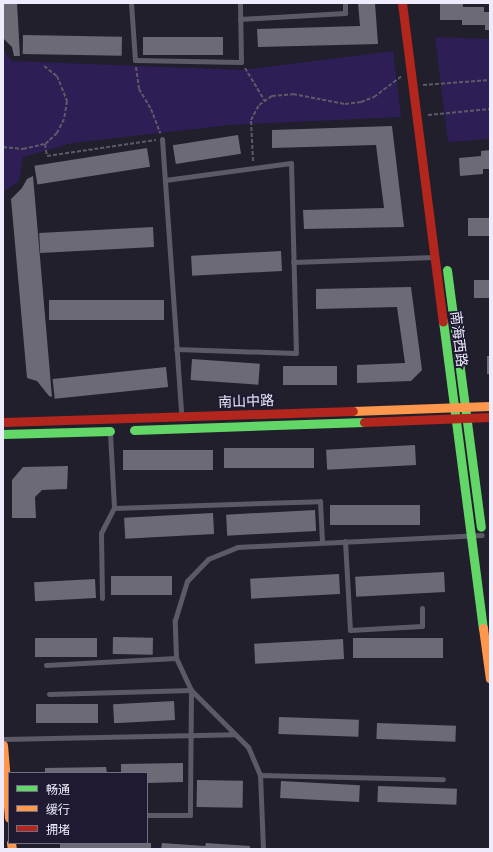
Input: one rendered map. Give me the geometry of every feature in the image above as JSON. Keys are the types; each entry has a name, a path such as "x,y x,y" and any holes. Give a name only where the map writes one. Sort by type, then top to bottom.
{"street":[{"name":"南海西路","path":"402,3 490,679"},
{"name":"南海西路","path":"414,17 483,538"},
{"name":"南山中路","path":"3,422 181,418 490,406"},
{"name":"南山中路","path":"3,434 490,417"},
{"path":"3,745 8,806"}],"lane":[{"path":"131,3 135,60 241,62 240,3"},
{"path":"240,19 345,13 345,3"},
{"path":"162,139 181,418"},
{"path":"164,180 291,164 296,353 176,349"},
{"path":"293,262 435,257"},
{"path":"102,598 101,533 114,508 118,430 110,420"},
{"path":"114,508 320,501 322,542"},
{"path":"263,849 260,776 248,747 191,690 176,658 175,620 187,581 208,559 237,547 472,535 483,538"},
{"path":"345,541 350,630 422,626 422,608"},
{"path":"46,665 176,658"},
{"path":"49,694 191,690"},
{"path":"148,815 190,815 189,734 191,690"},
{"path":"3,739 235,734"},
{"path":"260,776 444,779"}],"path":[{"path":"45,144 47,156 162,139 151,109 139,89 135,60"},
{"path":"241,62 265,101"},
{"path":"3,147 23,149 45,144 57,133 67,111 65,93 57,76 44,66"},
{"path":"254,168 251,120 259,105 272,96 286,94 345,104 361,102 386,90 411,69"},
{"path":"423,85 490,80"},
{"path":"426,115 490,109"}],"shaded area":[{"path":"435,37 490,39 490,139 448,142"},
{"path":"3,50 12,61 242,70 393,51 401,117 229,125 72,143 23,157 19,181 3,192"}],"building":[{"path":"3,3 17,3 20,56 14,56 12,47 3,38"},
{"path":"358,3 375,3 378,44 258,47 257,29 360,26"},
{"path":"440,3 463,3 463,7 484,7 484,12 490,12 490,30 485,30 485,25 462,25 462,20 440,20"},
{"path":"23,35 122,37 122,56 23,54"},
{"path":"143,37 223,37 223,55 143,55"},
{"path":"392,126 404,227 304,229 303,210 384,208 376,145 272,148 272,130"},
{"path":"238,135 241,154 176,164 173,145"},
{"path":"147,148 150,167 37,185 34,166"},
{"path":"490,150 490,169 483,169 483,174 460,176 459,158 481,156 481,151"},
{"path":"33,176 52,397 49,396 37,381 27,378 11,199 22,188 27,179"},
{"path":"468,218 490,218 490,236 468,236"},
{"path":"153,227 154,247 40,253 39,233"},
{"path":"281,251 282,271 192,276 191,256"},
{"path":"474,280 490,280 490,298 474,298"},
{"path":"411,287 422,370 411,381 357,383 357,365 405,363 397,307 316,309 316,289"},
{"path":"49,300 164,300 164,320 49,320"},
{"path":"487,356 490,356 490,374 487,374"},
{"path":"192,359 260,364 258,385 191,380"},
{"path":"283,366 337,366 337,385 283,385"},
{"path":"166,367 168,387 55,399 53,379"},
{"path":"415,445 416,465 327,470 326,450"},
{"path":"224,448 314,448 314,468 224,468"},
{"path":"123,450 213,450 213,470 123,470"},
{"path":"68,466 67,489 42,490 35,497 36,518 12,518 12,480 23,467"},
{"path":"330,505 420,505 420,525 330,525"},
{"path":"315,510 316,531 227,536 226,515"},
{"path":"213,513 214,534 125,539 124,518"},
{"path":"444,572 445,592 356,597 355,577"},
{"path":"339,574 340,594 251,599 250,579"},
{"path":"111,576 172,576 172,595 111,595"},
{"path":"95,579 96,598 35,601 34,582"},
{"path":"113,637 153,638 153,655 113,654"},
{"path":"35,638 97,638 97,657 35,657"},
{"path":"353,638 443,638 443,658 353,658"},
{"path":"343,639 344,659 255,664 254,644"},
{"path":"174,701 175,720 114,723 113,704"},
{"path":"36,704 98,704 98,723 36,723"},
{"path":"279,717 359,720 358,737 278,734"},
{"path":"377,723 456,726 455,742 376,739"},
{"path":"183,763 183,782 148,783 148,772 121,772 121,764"},
{"path":"106,767 107,772 45,772 45,768"},
{"path":"197,780 243,781 243,808 197,807"},
{"path":"281,781 360,785 359,802 280,798"},
{"path":"378,786 457,789 456,805 377,802"},
{"path":"151,843 151,849 60,849 60,844"},
{"path":"162,843 205,846 206,843 250,846 250,849 161,849"}],"traffic: fast":[{"path":"447,270 481,527"},
{"path":"443,321 483,628"},
{"path":"134,430 364,422"},
{"path":"3,434 110,431"}],"traffic: slow":[{"path":"353,411 490,406"},
{"path":"483,628 490,679"},
{"path":"3,745 8,806"},
{"path":"11,844 12,849"}],"traffic: jam":[{"path":"402,3 443,321"},
{"path":"3,422 353,411"},
{"path":"364,422 490,417"}]}
